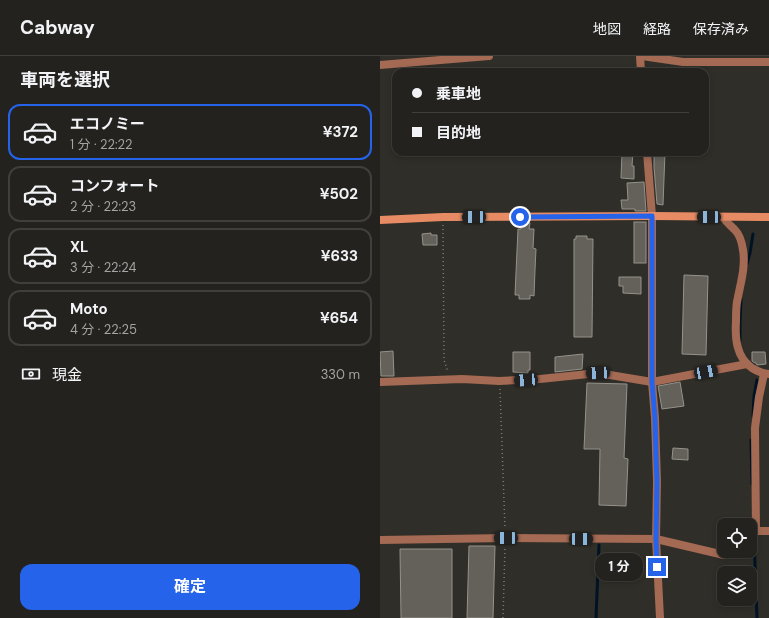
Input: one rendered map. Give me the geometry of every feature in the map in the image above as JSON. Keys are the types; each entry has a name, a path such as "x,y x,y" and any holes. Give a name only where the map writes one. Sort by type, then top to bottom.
{"street":[{"path":"380,65 490,56"},
{"path":"641,68 641,56 683,62 769,62"},
{"path":"647,156 652,216 652,382 655,418 657,482 656,539 660,618"},
{"path":"380,220 652,216 769,217"},
{"path":"723,217 738,234 744,255 737,304 736,330 739,352 747,364 767,374 759,397 755,428 756,518"},
{"path":"380,382 462,380 499,381 540,379 598,373 652,382 747,364"},
{"path":"757,531 769,531"},
{"path":"380,540 506,538 656,539 717,553"}],"path":[{"path":"444,218 444,360 447,369 462,380"},
{"path":"499,381 506,538 503,618"}],"building":[{"path":"622,156 633,156 632,166 634,166 634,179 621,178"},
{"path":"654,156 665,156 663,205 657,204"},
{"path":"644,182 646,211 622,209 621,200 628,200 627,183"},
{"path":"521,222 530,223 529,229 534,229 533,248 536,249 534,296 530,295 530,299 519,299 519,295 515,295 518,229 521,229"},
{"path":"634,222 646,222 646,263 634,263"},
{"path":"431,233 431,235 437,235 437,245 423,245 422,234"},
{"path":"576,236 587,236 587,239 593,239 592,337 574,337 574,239 576,239"},
{"path":"684,275 708,276 706,355 682,354"},
{"path":"619,277 641,277 641,294 623,293 623,286 619,286"},
{"path":"393,351 394,376 381,376 380,352"},
{"path":"513,352 530,352 530,370 528,370 528,373 513,372"},
{"path":"752,352 765,352 766,364 757,365 752,361"},
{"path":"583,354 582,369 555,372 555,357"},
{"path":"680,382 684,406 662,409 658,386"},
{"path":"587,383 627,384 624,458 628,459 626,506 599,505 600,449 584,449"},
{"path":"673,448 688,449 688,460 672,459"},
{"path":"469,546 495,546 493,618 467,618"},
{"path":"400,549 452,549 452,618 401,618"}],"waterway":[{"path":"747,264 753,234"},
{"path":"740,341 741,299"},
{"path":"753,416 754,396 757,380"},
{"path":"751,440 752,484"},
{"path":"596,618 599,545"},
{"path":"755,558 757,618"}],"route":[{"path":"520,217 652,216 652,382 657,482 657,567"}]}
